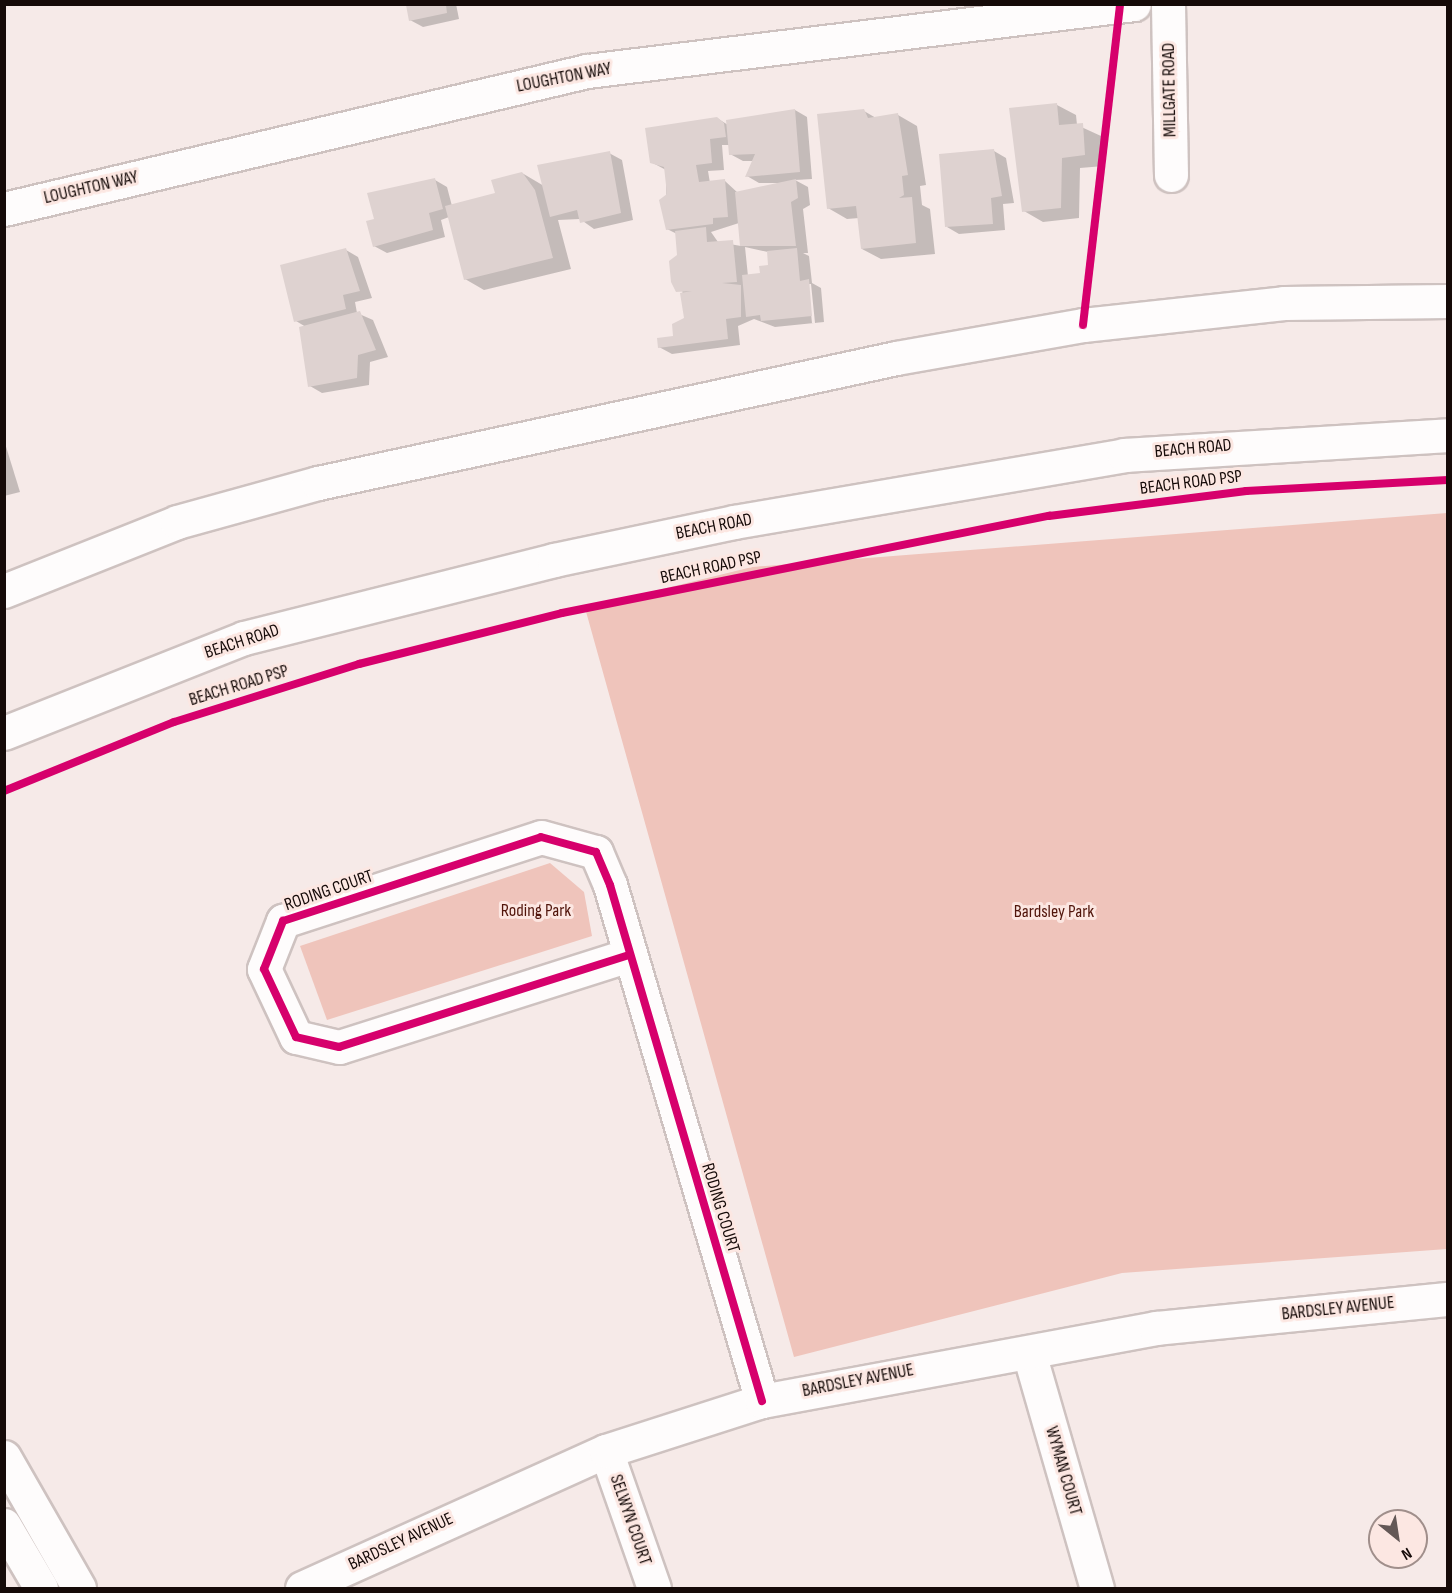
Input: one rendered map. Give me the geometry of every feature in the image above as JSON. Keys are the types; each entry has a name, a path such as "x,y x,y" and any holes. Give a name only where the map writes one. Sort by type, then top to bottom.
{"street":[{"name":"LOUGHTON WAY","path":"4,209 586,70 1134,4"},
{"name":"MILLGATE ROAD","path":"1168,4 1171,175"},
{"path":"4,591 177,522 318,483 896,358 1083,325 1284,303 1448,301"},
{"name":"BEACH ROAD","path":"4,734 244,638 554,560 734,522 1124,455 1339,438 1448,435"},
{"name":"RODING COURT","path":"629,955 339,1047 296,1037 264,969 283,921 541,837 596,852 629,955 762,1401"},
{"name":"BARDSLEY AVENUE","path":"302,1588 606,1451 762,1401 965,1360 1029,1353 1156,1328 1448,1299"},
{"name":"WYMAN COURT","path":"1029,1353 1097,1588"},
{"name":"SELWYN COURT","path":"606,1451 654,1588"},
{"path":"4,1457 78,1588"},
{"path":"4,1525 41,1588"}],"green space":[{"name":"Bardsley Park","path":"1447,513 1447,1249 1122,1273 794,1357 585,608 752,567"},
{"name":"Roding Park","path":"550,863 584,892 592,936 327,1020 300,946"}],"building":[{"path":"406,5 446,5 447,13 409,21"},
{"path":"1057,103 1059,125 1083,123 1085,155 1062,158 1061,208 1022,212 1009,108"},
{"path":"795,109 800,172 745,177 755,154 729,155 726,120"},
{"path":"864,109 868,118 898,113 908,175 902,176 904,195 899,198 912,197 916,243 861,249 856,206 827,209 817,114"},
{"path":"717,117 724,123 726,137 710,139 712,163 696,165 699,182 725,179 728,217 713,218 713,224 666,230 659,200 667,194 664,167 650,163 645,128"},
{"path":"994,149 1002,196 991,198 993,224 945,227 939,154"},
{"path":"610,151 621,213 580,223 577,210 550,217 537,165"},
{"path":"522,172 535,190 553,258 464,280 445,206 495,193 491,180"},
{"path":"435,178 443,209 429,213 433,230 373,247 366,221 374,219 367,193"},
{"path":"796,179 798,198 791,202 796,246 740,246 735,192"},
{"path":"706,227 707,242 733,240 737,282 722,283 741,285 741,317 726,319 728,339 658,348 657,338 673,336 672,324 684,318 680,293 692,291 676,292 671,282 669,261 677,255 675,231"},
{"path":"346,248 360,291 343,295 346,309 294,322 280,265"},
{"path":"797,248 800,281 809,279 812,316 761,321 760,315 746,317 742,275 760,273 759,266 768,265 767,251"},
{"path":"360,311 376,350 358,355 357,378 308,387 299,327"}],"cycle path":[{"path":"1083,325 1120,6"},
{"name":"BEACH ROAD PSP","path":"4,791 174,722 359,664 562,613 1049,516 1246,491 1448,480"},
{"path":"629,955 339,1047 296,1037 264,969 283,921 541,837 596,852 610,885 762,1401"}]}
